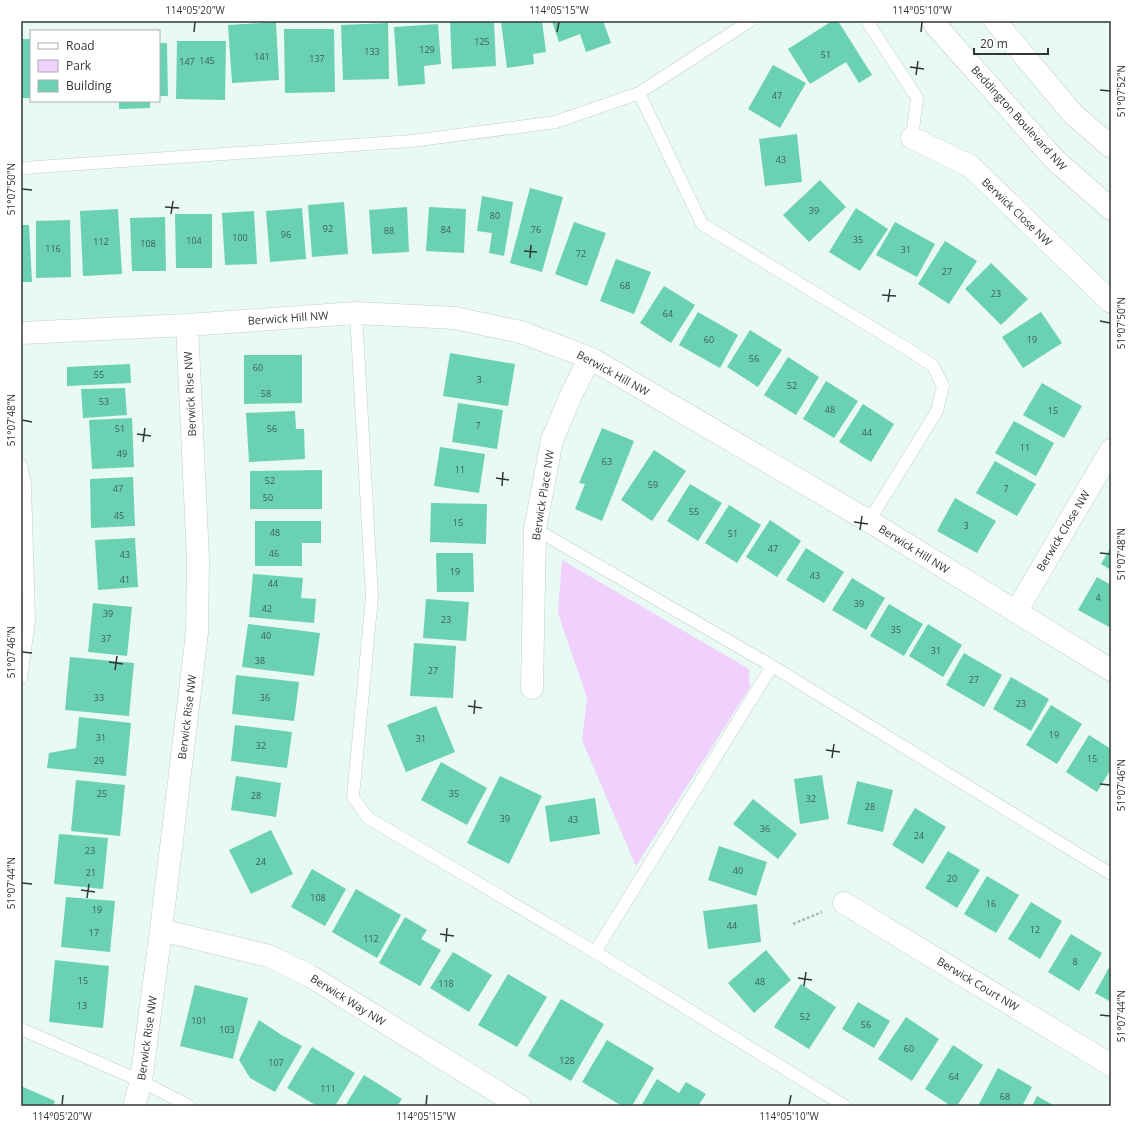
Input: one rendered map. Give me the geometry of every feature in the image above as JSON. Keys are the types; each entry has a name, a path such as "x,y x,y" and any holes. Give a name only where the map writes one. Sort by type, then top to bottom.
{"street":[{"name":"Beddington Boulevard NW","path":"933,21 1055,160 1111,209"},
{"path":"995,21 1073,114 1111,147"},
{"name":"Berwick Close NW","path":"912,138 970,166 1111,302"},
{"name":"Berwick Hill NW","path":"21,333 186,325 356,313 454,318 521,332 590,358 869,521 1111,670"},
{"name":"Berwick Rise NW","path":"134,1106 141,1081 162,930 197,633 198,559 186,325"},
{"name":"Berwick Place NW","path":"532,688 535,529 552,440 572,393 590,358"},
{"name":"Berwick Close NW","path":"1016,612 1111,450"},
{"name":"Berwick Court NW","path":"844,903 1111,1065"},
{"name":"Berwick Way NW","path":"162,930 268,956 303,973 520,1106"}],"lane":[{"path":"21,169 412,141 556,122 639,93 750,21"},
{"path":"867,21 917,98 912,138"},
{"path":"639,93 702,224 933,366 943,386 937,411 869,521"},
{"path":"356,313 372,597 353,797 368,818 595,952 845,1106"},
{"path":"21,465 25,484 29,621 21,678"},
{"path":"535,529 772,666 1111,874"},
{"path":"595,952 772,666"},
{"path":"21,1029 141,1081 189,1106"}],"path":[{"path":"793,924 844,903"}],"green space":[{"path":"562,560 749,669 750,687 636,866 582,740 587,698 558,613"}],"building":[{"path":"494,21 496,66 452,69 450,22"},
{"path":"542,21 546,52 533,54 534,64 507,68 501,22"},
{"path":"552,21 603,21 611,43 586,52 580,34 559,42"},
{"path":"832,21 838,21 872,75 859,83 846,62 810,84 788,49"},
{"path":"276,22 279,80 232,83 228,25"},
{"path":"388,23 389,79 343,80 341,25"},
{"path":"438,24 441,64 424,66 425,84 398,86 394,27"},
{"path":"284,29 334,29 335,92 285,93"},
{"path":"21,39 30,39 30,98 21,98"},
{"path":"177,41 226,41 225,100 176,99"},
{"path":"160,43 167,43 168,96 160,96"},
{"path":"773,65 806,83 780,128 748,109"},
{"path":"119,102 150,102 150,108 119,109"},
{"path":"797,134 802,182 765,186 759,139"},
{"path":"820,180 846,207 809,242 783,215"},
{"path":"530,188 563,197 542,272 510,263"},
{"path":"482,196 513,202 504,256 489,253 492,233 477,231"},
{"path":"344,202 348,254 312,257 308,205"},
{"path":"407,207 409,252 372,254 369,210"},
{"path":"429,207 466,209 464,253 426,251"},
{"path":"302,208 306,259 270,262 266,211"},
{"path":"856,208 888,229 860,271 829,252"},
{"path":"118,209 122,274 83,276 80,211"},
{"path":"254,211 257,264 225,265 222,213"},
{"path":"175,214 212,214 212,268 176,268"},
{"path":"165,217 166,271 132,271 130,218"},
{"path":"70,220 71,277 36,278 36,221"},
{"path":"574,222 606,233 587,286 555,274"},
{"path":"895,222 935,244 917,277 876,255"},
{"path":"21,225 29,225 32,282 21,282"},
{"path":"945,241 977,261 949,304 918,284"},
{"path":"616,259 651,272 634,314 600,301"},
{"path":"991,263 1028,299 1001,325 965,289"},
{"path":"664,286 695,305 671,343 640,323"},
{"path":"698,312 738,335 720,368 679,345"},
{"path":"1041,312 1062,343 1023,368 1002,337"},
{"path":"750,330 782,350 758,387 727,367"},
{"path":"450,353 515,364 508,406 443,396"},
{"path":"244,355 302,355 302,403 244,404"},
{"path":"788,357 819,377 796,415 764,395"},
{"path":"130,364 131,383 67,386 67,367"},
{"path":"826,381 858,401 834,438 803,419"},
{"path":"1042,383 1082,406 1064,438 1023,415"},
{"path":"125,388 127,415 83,418 81,389"},
{"path":"458,403 503,410 497,449 452,442"},
{"path":"863,404 894,424 871,462 839,442"},
{"path":"295,411 296,429 304,429 305,459 249,462 246,413"},
{"path":"132,418 134,467 92,469 89,420"},
{"path":"1014,421 1054,443 1036,476 995,453"},
{"path":"602,428 634,441 602,521 575,509 585,484 579,483"},
{"path":"440,447 485,454 479,493 434,486"},
{"path":"654,450 686,471 652,521 621,500"},
{"path":"995,461 1036,484 1017,516 976,493"},
{"path":"322,470 322,509 250,509 250,471"},
{"path":"133,477 135,526 91,528 90,479"},
{"path":"690,484 722,503 698,541 667,521"},
{"path":"955,498 996,521 977,553 937,531"},
{"path":"431,503 487,504 486,544 430,542"},
{"path":"729,505 761,525 737,563 705,543"},
{"path":"770,520 801,541 777,577 746,557"},
{"path":"255,521 321,521 321,543 302,543 302,566 255,566"},
{"path":"135,538 138,587 98,590 95,540"},
{"path":"1111,547 1111,570 1101,564"},
{"path":"806,548 844,572 824,603 786,580"},
{"path":"436,553 473,553 474,592 437,592"},
{"path":"253,574 303,578 301,598 316,599 314,623 249,617"},
{"path":"1097,577 1111,585 1111,628 1078,610"},
{"path":"852,578 885,598 866,630 832,610"},
{"path":"426,599 469,602 466,641 423,638"},
{"path":"93,603 132,607 127,656 88,652"},
{"path":"889,604 923,624 904,656 870,636"},
{"path":"248,624 320,633 314,676 242,667"},
{"path":"928,624 962,645 943,677 909,656"},
{"path":"414,643 456,646 453,698 410,696"},
{"path":"964,653 1002,675 984,707 946,685"},
{"path":"70,657 134,663 129,716 65,710"},
{"path":"236,675 299,682 294,721 232,714"},
{"path":"1011,677 1049,699 1031,731 993,709"},
{"path":"1051,705 1082,724 1057,764 1026,745"},
{"path":"436,706 455,752 406,772 387,725"},
{"path":"79,717 131,723 126,776 47,768 49,753 76,748"},
{"path":"235,725 292,732 287,768 231,761"},
{"path":"1089,735 1111,749 1111,769 1097,792 1066,772"},
{"path":"441,762 487,788 467,825 421,800"},
{"path":"822,775 829,819 800,824 794,779"},
{"path":"236,776 281,783 276,817 231,810"},
{"path":"500,776 542,796 509,864 467,843"},
{"path":"76,780 125,785 120,836 71,831"},
{"path":"857,781 893,790 883,832 847,824"},
{"path":"595,798 600,834 550,842 545,806"},
{"path":"753,799 797,834 778,859 733,824"},
{"path":"915,808 946,827 923,864 892,845"},
{"path":"271,830 293,874 251,894 229,850"},
{"path":"59,834 108,838 103,889 54,884"},
{"path":"719,846 767,862 756,896 708,880"},
{"path":"948,851 980,870 957,908 925,888"},
{"path":"312,869 346,889 325,926 291,907"},
{"path":"987,876 1019,895 996,933 964,914"},
{"path":"356,889 401,915 377,958 332,932"},
{"path":"66,897 115,901 110,952 61,947"},
{"path":"1031,902 1062,921 1040,959 1008,939"},
{"path":"757,904 761,942 708,949 703,911"},
{"path":"405,917 427,930 421,939 441,950 420,986 379,963"},
{"path":"1071,934 1102,953 1079,991 1048,972"},
{"path":"766,950 791,980 754,1013 728,983"},
{"path":"453,952 492,975 469,1012 430,988"},
{"path":"55,960 109,966 103,1028 49,1022"},
{"path":"1111,964 1111,1002 1095,993"},
{"path":"508,974 547,997 517,1047 478,1025"},
{"path":"801,984 836,1007 809,1049 774,1027"},
{"path":"195,985 248,998 233,1059 180,1046"},
{"path":"561,999 604,1024 571,1081 528,1056"},
{"path":"858,1002 890,1021 874,1048 842,1029"},
{"path":"906,1017 939,1039 912,1081 878,1059"},
{"path":"259,1020 283,1036 302,1046 275,1092 250,1078 239,1060"},
{"path":"607,1040 654,1068 632,1106 622,1106 582,1082"},
{"path":"953,1045 983,1065 957,1106 951,1106 925,1089"},
{"path":"312,1047 355,1073 335,1106 317,1106 287,1088"},
{"path":"998,1068 1032,1087 1022,1106 978,1106"},
{"path":"364,1075 402,1099 397,1106 345,1106"},
{"path":"657,1079 679,1093 686,1082 706,1094 698,1106 641,1106"},
{"path":"21,1086 55,1101 53,1106 21,1106"},
{"path":"1037,1096 1055,1106 1032,1106"}]}
